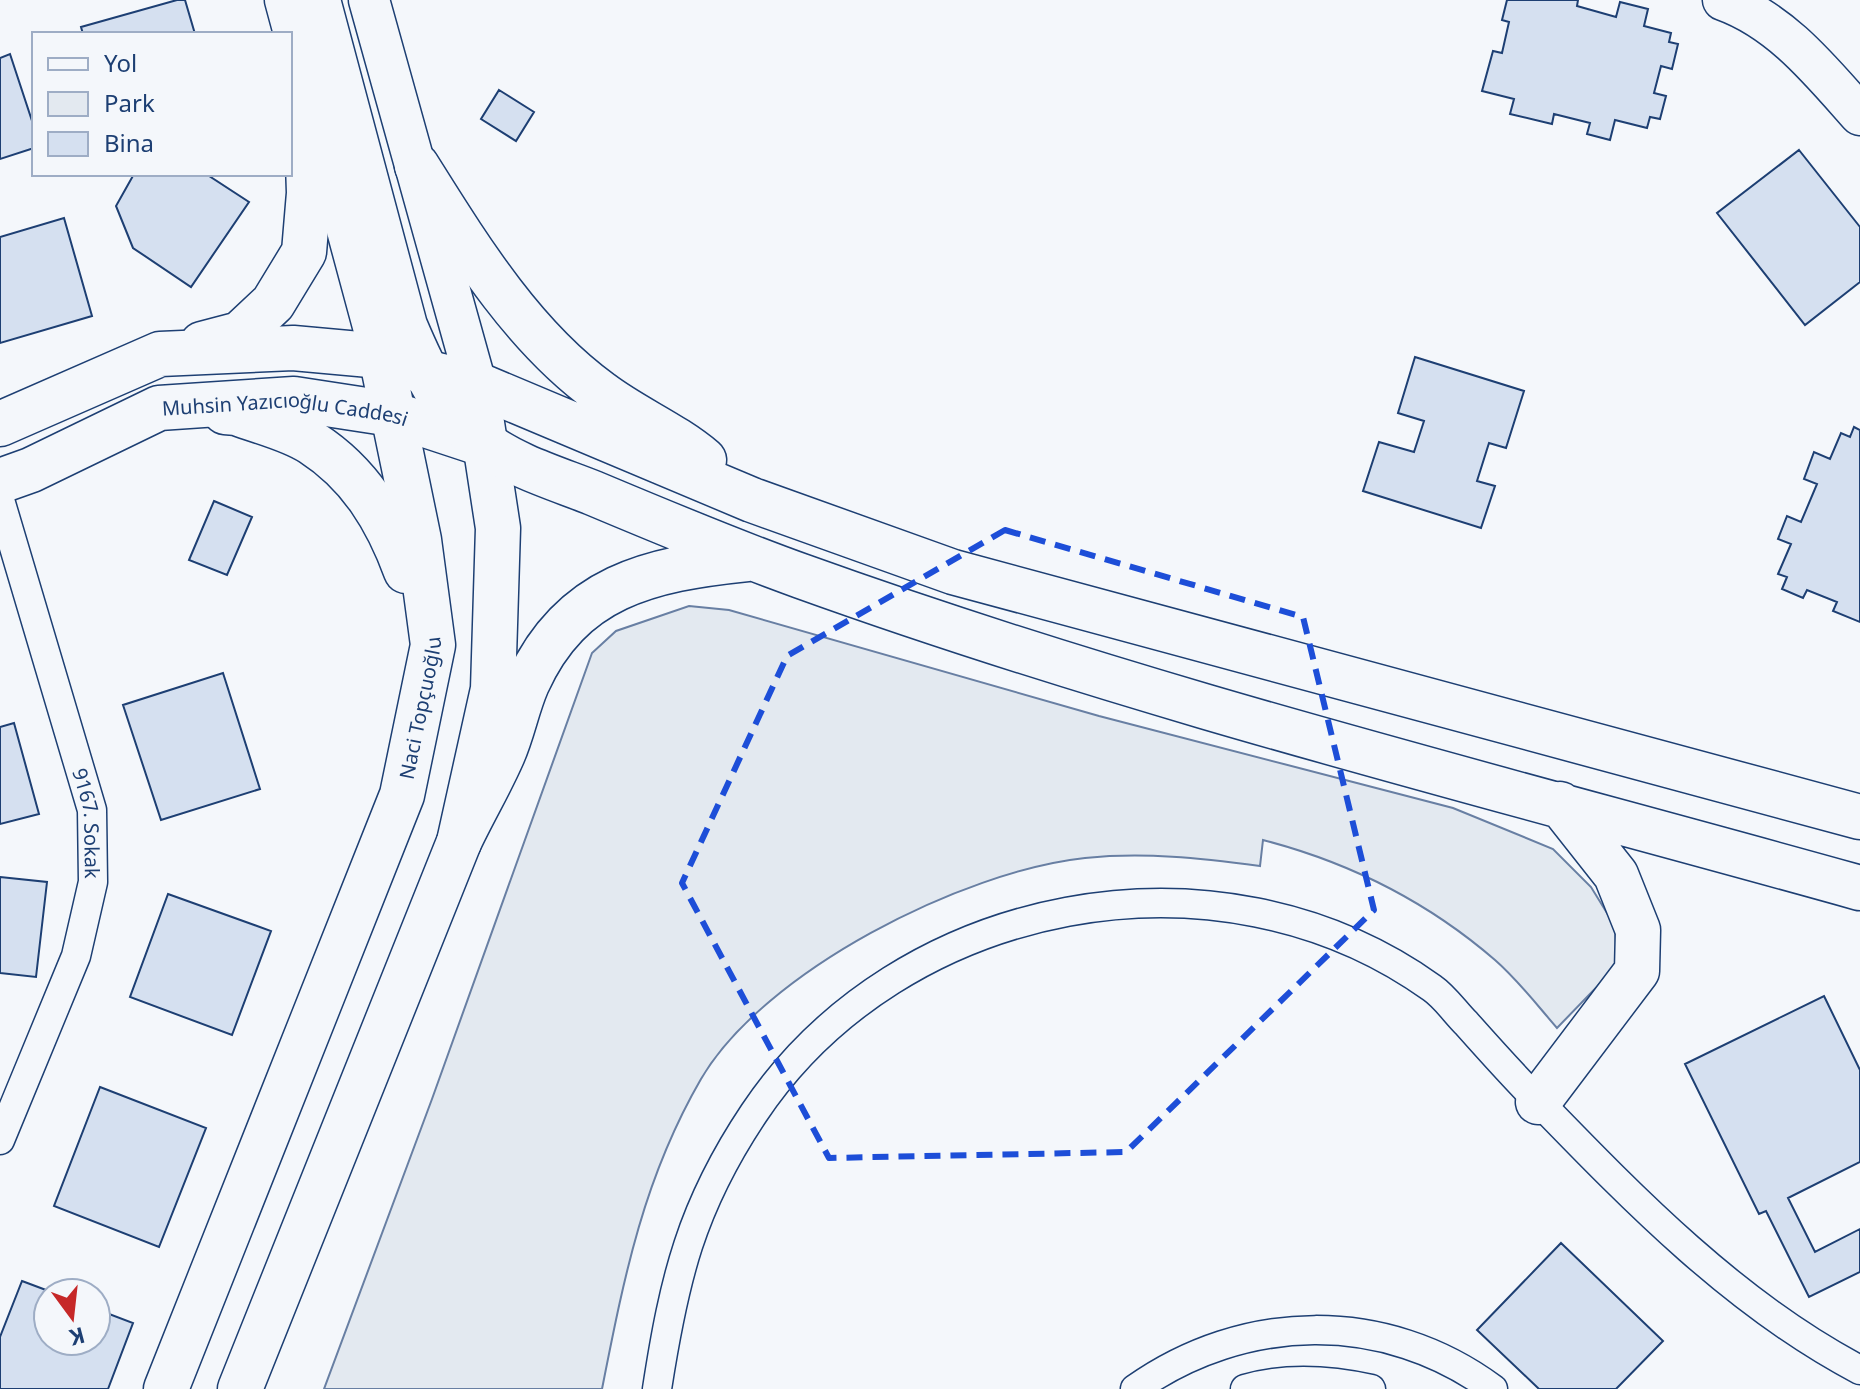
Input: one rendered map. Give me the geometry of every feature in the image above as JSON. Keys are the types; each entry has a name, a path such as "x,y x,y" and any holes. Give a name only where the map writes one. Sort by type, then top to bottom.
{"main road":[{"name":"Naci Topçuoğlu","path":"166,1389 402,795 433,645 419,540 381,356 285,0"},
{"path":"318,0 405,326 424,372 449,412 486,445 559,480 753,559 943,627 1140,690 1860,888"},
{"path":"369,0 476,384 498,528 493,689 459,842"},
{"path":"1723,0 1747,9 1804,51 1860,115"},
{"path":"0,424 160,354 240,334 273,303 304,252 309,193 305,75"},
{"path":"417,166 465,242 557,355 602,394 680,440 752,500"},
{"path":"160,354 293,348 381,356 424,372 476,384 752,500 953,572 1860,817"},
{"name":"Muhsin Yazıcıoğlu Caddesi","path":"0,481 31,470 159,408 294,399 392,414 486,445"},
{"path":"159,408 237,413 310,441 352,474 390,527 433,645"},
{"path":"240,1389 459,842 503,752 527,683 565,623 611,589 677,566 753,559"},
{"path":"1538,1102 1637,971 1638,930 1616,875 1560,804"}],"street":[{"name":"9167. Sokak","path":"0,500 92,810 93,882 76,956 0,1140"},
{"path":"657,1389 668,1310 686,1245 715,1178 756,1110 801,1055 851,1008 917,963 980,934 1045,914 1098,906 1181,902 1254,911 1319,930 1381,957 1435,990 1538,1102 1690,1251 1771,1314 1860,1370"},
{"path":"1135,1389 1179,1362 1223,1344 1257,1334 1314,1328 1371,1335 1415,1346 1447,1360 1493,1389"},
{"path":"1245,1389 1293,1381 1346,1383 1371,1389"}],"highlighted area":[{"path":"1005,530 1303,617 1374,910 1126,1152 829,1158 682,883 787,656"}],"green space":[{"path":"689,606 729,610 1099,716 1453,808 1553,849 1591,887 1615,926 1617,966 1557,1028 1503,968 1469,939 1415,902 1356,872 1263,840 1260,866 1172,857 1107,856 1036,867 982,883 926,905 818,965 770,1001 731,1039 701,1079 664,1154 638,1230 602,1389 324,1389 592,653 616,631"}],"building":[{"path":"185,0 194,32 82,32 81,27"},
{"path":"1507,0 1578,0 1577,6 1616,17 1620,2 1648,9 1644,26 1671,33 1669,42 1678,44 1672,69 1661,66 1654,93 1666,96 1660,119 1650,117 1647,128 1615,120 1610,140 1587,134 1590,123 1554,114 1552,124 1510,114 1514,99 1482,91 1493,51 1502,53 1509,22 1502,20"},
{"path":"10,54 32,121 32,149 0,159 0,58"},
{"path":"499,90 534,112 516,141 481,119"},
{"path":"1799,150 1860,227 1860,282 1805,325 1717,213"},
{"path":"133,176 209,176 249,202 191,287 133,248 116,206"},
{"path":"64,218 92,316 0,343 0,237"},
{"path":"1415,357 1524,391 1506,448 1489,443 1477,481 1495,486 1481,528 1363,491 1379,442 1414,452 1424,421 1398,413"},
{"path":"1854,427 1860,430 1860,622 1833,611 1837,602 1807,590 1803,598 1782,589 1787,577 1778,574 1791,544 1778,539 1787,516 1801,522 1817,484 1804,479 1814,452 1830,459 1841,433 1850,437"},
{"path":"214,501 252,517 227,575 189,560"},
{"path":"223,673 260,789 161,820 123,705"},
{"path":"14,723 39,814 0,824 0,727"},
{"path":"0,877 47,882 36,977 0,973"},
{"path":"168,894 271,931 232,1035 130,997"},
{"path":"1824,996 1860,1070 1860,1162 1788,1198 1815,1252 1860,1229 1860,1272 1809,1297 1766,1211 1759,1214 1685,1064"},
{"path":"100,1087 206,1128 159,1247 54,1206"},
{"path":"1561,1243 1663,1341 1616,1389 1539,1389 1477,1330"},
{"path":"22,1281 32,1285 32,1357 112,1357 112,1315 133,1323 108,1389 0,1389 0,1337"}]}
